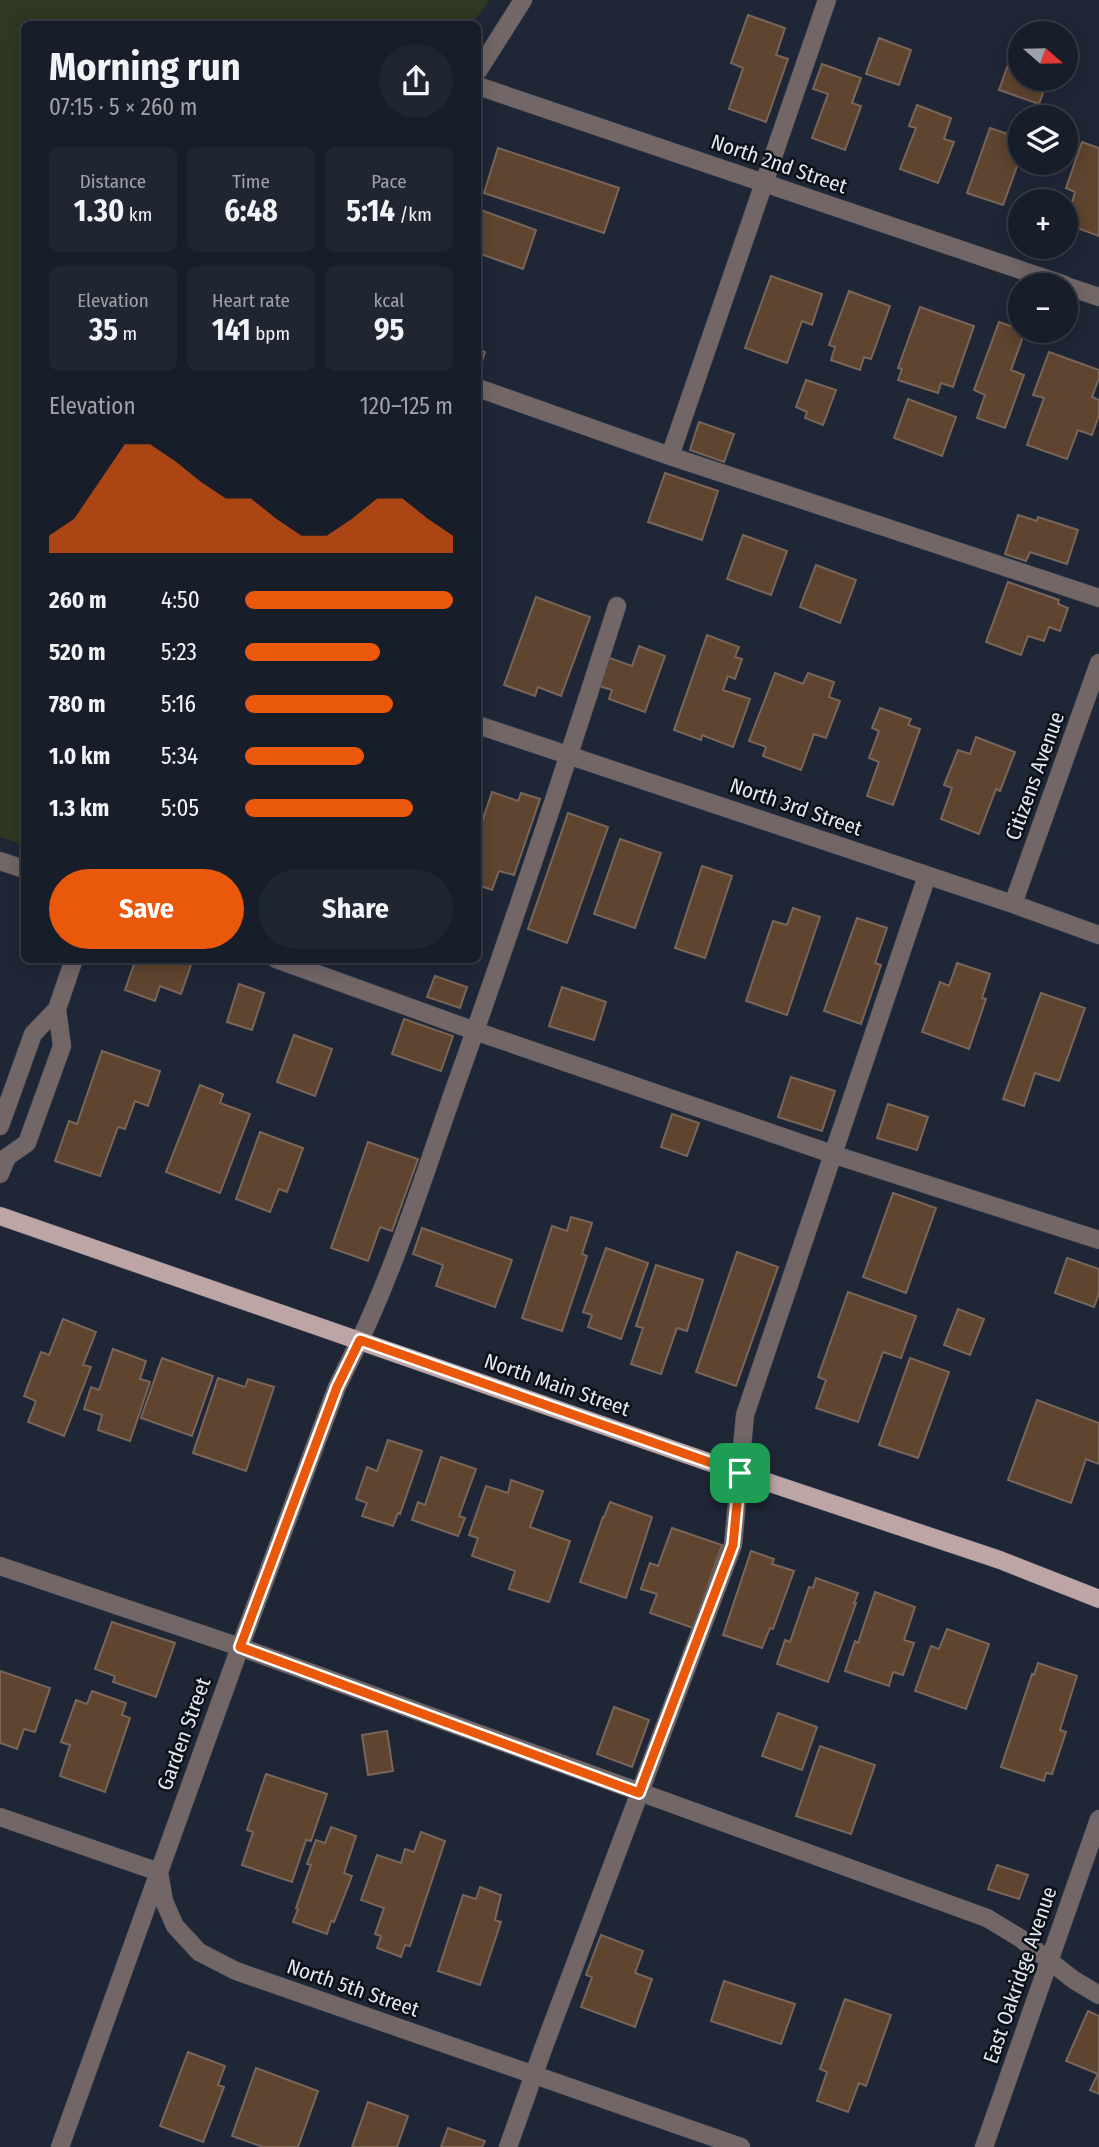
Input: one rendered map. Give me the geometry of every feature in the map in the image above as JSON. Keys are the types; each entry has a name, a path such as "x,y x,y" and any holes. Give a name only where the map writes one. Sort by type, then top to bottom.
{"main road":[{"name":"North Main Street","path":"0,1216 740,1473 1000,1560 1099,1599"}],"street":[{"path":"481,66 523,0"},
{"path":"670,456 827,0"},
{"name":"North 2nd Street","path":"481,87 1030,273"},
{"name":"North 2nd Street","path":"1078,290 1099,297"},
{"path":"481,389 670,456 1099,598"},
{"name":"Garden Street","path":"60,2147 240,1647 337,1387 381,1297 475,1031 617,606"},
{"name":"Citizens Avenue","path":"1013,904 1099,663"},
{"name":"North 3rd Street","path":"481,725 1099,935"},
{"path":"0,861 21,868"},
{"path":"508,2147 733,1545 745,1415 928,876"},
{"path":"0,1126 33,1034 57,1009 74,963"},
{"path":"287,963 835,1155 1099,1240"},
{"path":"2,1157 27,1143 62,1046 57,1009"},
{"path":"0,1566 240,1647 986,1918 1020,1938 1074,1980 1099,1995"},
{"path":"0,1817 159,1872"},
{"name":"East Oakridge Avenue","path":"984,2147 1099,1819"},
{"name":"North 5th Street","path":"159,1872 164,1901 175,1926 199,1952 236,1971 741,2147"}],"green space":[{"path":"0,0 490,0 474,21 21,21 21,844 0,837"}],"building":[{"path":"748,15 785,28 776,55 788,59 766,122 729,109 743,68 731,63"},
{"path":"879,38 911,50 899,85 866,74"},
{"path":"822,64 861,78 852,103 861,106 845,150 812,138 828,94 813,89"},
{"path":"1008,65 1008,91 1044,91 1039,104 999,90"},
{"path":"917,105 951,118 944,139 954,142 938,183 900,169 916,128 909,126"},
{"path":"990,128 1008,134 1008,175 1014,175 1003,205 967,193"},
{"path":"1082,142 1099,148 1099,236 1078,228 1078,189 1066,188 1071,175 1078,175 1078,154"},
{"path":"498,148 619,188 604,233 484,193"},
{"path":"481,210 536,230 523,269 481,254"},
{"path":"771,276 822,294 812,325 802,321 787,363 745,348"},
{"path":"849,291 890,306 871,359 864,357 860,370 831,360 835,347 829,345"},
{"path":"920,307 974,326 953,387 941,383 938,393 898,380 902,369 898,368"},
{"path":"999,322 1008,325 1008,343 1021,343 1011,370 1024,375 1005,428 977,418 985,395 974,390"},
{"path":"1049,352 1099,370 1092,397 1099,400 1099,415 1092,435 1078,430 1067,459 1027,445 1044,398 1033,395"},
{"path":"806,380 836,390 823,425 805,418 807,412 796,407"},
{"path":"908,399 956,417 942,456 894,438"},
{"path":"699,422 734,434 724,462 690,450"},
{"path":"665,473 718,491 702,540 648,522"},
{"path":"1018,515 1037,521 1038,517 1078,530 1067,564 1030,552 1026,561 1005,554"},
{"path":"743,535 787,551 771,595 727,579"},
{"path":"816,565 856,580 840,623 800,607"},
{"path":"1008,582 1059,600 1058,604 1068,608 1060,631 1049,627 1044,641 1028,636 1021,655 986,642"},
{"path":"536,597 590,617 561,696 538,687 535,696 504,685"},
{"path":"707,635 739,647 735,657 742,659 735,679 728,676 723,690 750,699 733,747 702,735 701,740 674,730"},
{"path":"639,646 665,656 645,712 609,699 612,690 596,685 607,657 632,666"},
{"path":"775,673 803,684 808,673 834,682 829,697 840,701 826,738 814,734 801,770 763,756 766,747 749,741"},
{"path":"880,708 911,719 908,725 920,729 893,805 867,796 879,762 869,758 879,731 872,728"},
{"path":"976,737 1015,752 1000,791 996,789 979,834 941,819 952,788 944,785 958,750 970,754"},
{"path":"492,792 518,801 521,793 540,799 514,875 499,871 492,890 481,886 481,825"},
{"path":"568,813 608,827 567,943 528,929"},
{"path":"620,839 661,853 635,928 594,914"},
{"path":"702,866 732,876 705,958 675,948"},
{"path":"793,908 820,917 787,1015 746,1001 773,921 787,925"},
{"path":"857,918 887,928 875,963 881,965 861,1024 824,1011"},
{"path":"135,963 192,963 181,994 160,986 155,1001 125,990"},
{"path":"957,963 990,974 982,998 986,999 969,1049 922,1032 940,982 949,986"},
{"path":"435,976 467,987 460,1008 427,997"},
{"path":"239,984 264,993 252,1030 227,1022"},
{"path":"562,987 606,1002 594,1040 549,1026"},
{"path":"1041,993 1085,1008 1059,1081 1035,1073 1024,1106 1003,1099"},
{"path":"404,1019 453,1036 441,1071 392,1054"},
{"path":"294,1035 332,1049 315,1096 277,1082"},
{"path":"102,1051 160,1071 148,1106 135,1101 125,1129 118,1127 100,1176 55,1161 69,1121 77,1124"},
{"path":"791,1077 835,1091 822,1131 778,1117"},
{"path":"200,1085 223,1094 220,1103 250,1114 220,1193 166,1172"},
{"path":"888,1104 928,1117 917,1150 877,1138"},
{"path":"672,1114 699,1123 687,1156 661,1147"},
{"path":"260,1132 303,1148 287,1192 279,1189 270,1212 236,1199"},
{"path":"368,1142 418,1159 392,1231 380,1227 368,1261 331,1248"},
{"path":"893,1193 936,1208 906,1293 863,1277"},
{"path":"571,1217 592,1223 582,1254 587,1256 562,1331 522,1318 552,1226 567,1231"},
{"path":"422,1228 512,1260 495,1307 436,1286 443,1265 413,1254"},
{"path":"606,1248 648,1263 621,1339 588,1327 592,1315 583,1312"},
{"path":"737,1252 778,1267 736,1386 696,1372"},
{"path":"1067,1258 1099,1269 1099,1293 1094,1307 1055,1293"},
{"path":"656,1265 703,1280 687,1331 677,1328 661,1374 631,1364 643,1328 636,1326"},
{"path":"848,1292 916,1316 901,1358 883,1352 858,1422 816,1408 826,1380 818,1377"},
{"path":"958,1309 984,1319 970,1355 944,1345"},
{"path":"63,1319 96,1332 83,1365 91,1367 64,1436 28,1422 36,1401 24,1396 41,1352 49,1355"},
{"path":"113,1349 146,1361 140,1379 150,1382 130,1441 98,1430 102,1415 84,1409 91,1387 99,1390"},
{"path":"162,1358 213,1376 192,1436 141,1418"},
{"path":"910,1358 949,1372 918,1458 879,1445"},
{"path":"218,1378 245,1387 248,1379 274,1387 246,1471 193,1453"},
{"path":"1037,1400 1099,1423 1099,1464 1086,1459 1071,1503 1008,1480"},
{"path":"388,1440 422,1451 400,1514 398,1513 393,1526 362,1516 367,1503 356,1499 367,1467 377,1471"},
{"path":"441,1457 476,1469 459,1516 465,1518 458,1536 412,1520 418,1502 425,1505"},
{"path":"511,1480 543,1491 530,1527 570,1541 549,1602 509,1589 515,1571 472,1556 478,1538 469,1535 486,1486 508,1493"},
{"path":"610,1502 652,1517 626,1598 580,1582"},
{"path":"672,1528 722,1545 693,1628 650,1613 657,1594 641,1589 650,1563 658,1566"},
{"path":"751,1551 774,1559 772,1564 794,1571 773,1629 770,1628 762,1648 723,1635"},
{"path":"816,1578 858,1593 828,1682 777,1664 785,1640 790,1642 809,1587 813,1588"},
{"path":"875,1592 915,1607 904,1640 914,1643 903,1675 893,1672 889,1686 845,1671 855,1641 858,1643"},
{"path":"112,1622 175,1643 156,1697 113,1682 115,1676 95,1669"},
{"path":"947,1629 989,1644 966,1709 915,1691 931,1646 939,1649"},
{"path":"1038,1663 1077,1676 1060,1730 1066,1732 1052,1774 1046,1773 1044,1781 1001,1767"},
{"path":"0,1671 50,1688 35,1732 24,1729 17,1749 0,1743"},
{"path":"92,1691 126,1703 122,1715 130,1718 105,1792 60,1776 70,1745 61,1742 76,1700 87,1704"},
{"path":"614,1707 649,1720 632,1767 597,1754"},
{"path":"778,1713 817,1727 802,1770 762,1756"},
{"path":"387,1731 393,1771 368,1775 362,1735"},
{"path":"820,1746 875,1765 851,1834 796,1816"},
{"path":"266,1774 327,1794 311,1841 306,1840 292,1882 242,1865 253,1832 247,1830"},
{"path":"331,1827 356,1836 344,1873 352,1876 327,1934 293,1922 311,1865 307,1864 316,1840 325,1843"},
{"path":"421,1832 445,1841 410,1946 405,1945 401,1957 377,1948 381,1936 375,1934 384,1908 361,1900 377,1855 401,1863 405,1849 414,1852"},
{"path":"997,1865 1028,1875 1019,1899 988,1889"},
{"path":"480,1887 501,1895 495,1920 501,1922 480,1985 438,1971 463,1895 476,1899"},
{"path":"601,1935 643,1951 635,1973 652,1979 635,2027 581,2007 592,1977 586,1975"},
{"path":"724,1981 795,2004 781,2044 711,2021"},
{"path":"845,1999 891,2015 866,2086 859,2083 848,2112 817,2101 827,2072 820,2069"},
{"path":"1088,2011 1099,2016 1099,2094 1090,2090 1098,2074 1066,2061"},
{"path":"188,2052 225,2066 218,2085 224,2087 203,2142 160,2126"},
{"path":"256,2068 318,2091 298,2147 263,2147 232,2136"},
{"path":"368,2102 408,2116 397,2147 352,2147"},
{"path":"448,2128 485,2141 482,2147 441,2147"}],"route":[{"path":"360,1340 740,1473 733,1545 639,1793 240,1647 337,1387 360,1340"}]}
